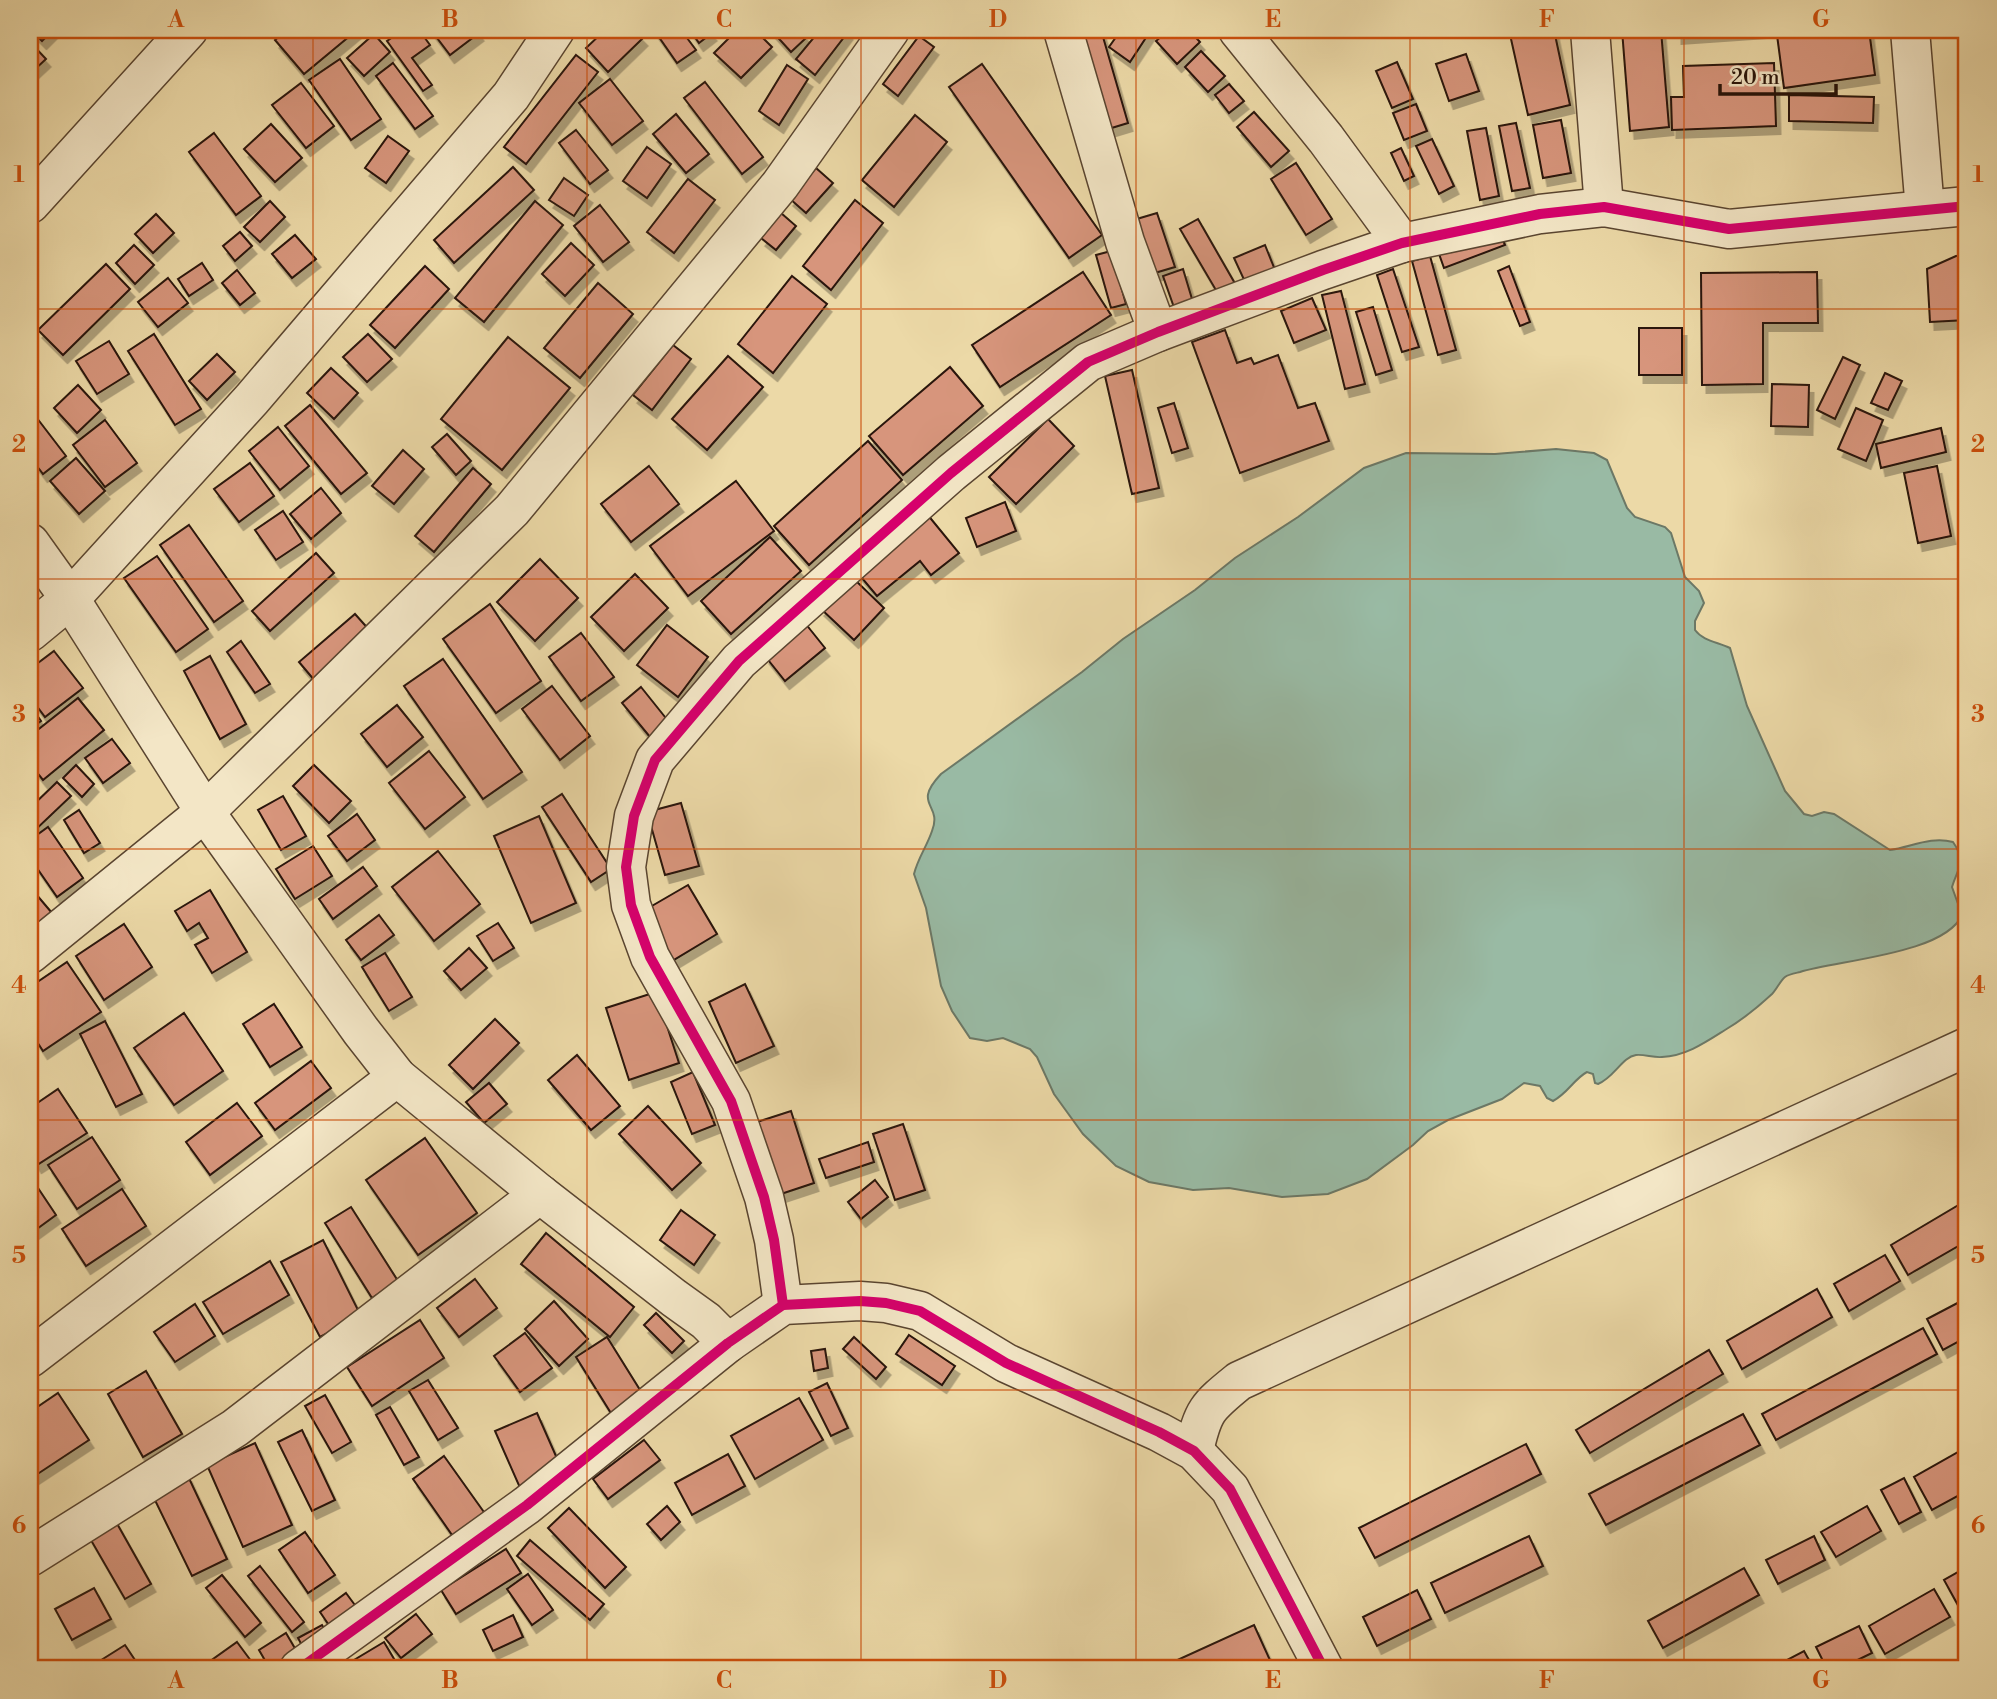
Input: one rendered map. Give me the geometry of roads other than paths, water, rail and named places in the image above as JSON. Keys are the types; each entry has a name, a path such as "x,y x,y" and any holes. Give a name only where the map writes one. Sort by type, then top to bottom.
{"street":[{"path":"30,204 188,30"},
{"path":"30,632 70,599 252,399 502,107 555,30"},
{"path":"30,954 205,813 512,510 780,185 890,30"},
{"path":"1063,30 1125,242 1158,332"},
{"path":"1238,30 1326,139 1402,243"},
{"path":"1590,30 1604,206"},
{"path":"1910,30 1925,210"},
{"path":"783,1305 774,1240 764,1197 730,1101 650,957 631,905 626,867 634,816 655,760 739,661 951,473 1088,362 1158,332 1402,243 1540,214 1604,206 1729,229 1967,206"},
{"path":"30,543 70,599 205,813 397,1077 540,1194 706,1321 728,1343"},
{"path":"1194,1451 1201,1420 1213,1402 1239,1381 1967,1047"},
{"path":"30,1358 397,1077"},
{"path":"30,1557 235,1428 540,1194"},
{"path":"299,1669 527,1505 728,1343 783,1305 860,1301 886,1303 920,1311 1006,1363 1159,1432 1194,1451 1230,1489 1324,1669"}]}
